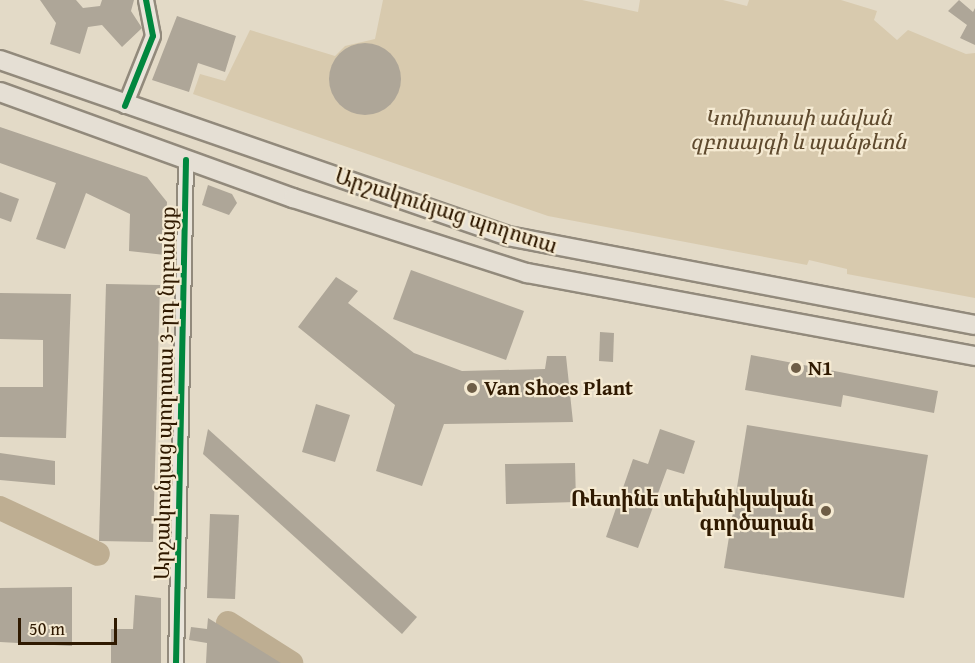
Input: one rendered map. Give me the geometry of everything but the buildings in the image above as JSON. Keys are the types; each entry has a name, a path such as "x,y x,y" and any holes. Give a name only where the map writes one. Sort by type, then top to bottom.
{"main road":[{"name":"Արշակունյաց պողոտա","path":"0,60 125,106 556,249 975,325"},
{"path":"39,106 32,88 51,79"},
{"name":"Արշակունյաց պողոտա","path":"0,92 186,160 527,273 975,356"}],"street":[{"path":"125,106 153,36 146,0"},
{"name":"Արշակունյաց պողոտա 3-րդ նրբանցք","path":"176,663 186,160"}],"green space":[{"name":"Կոմիտասի անվան զբոսայգի և պանթեոն","path":"383,0 582,0 638,12 640,0 723,0 747,6 749,0 841,0 877,11 874,20 897,40 908,30 966,54 975,53 975,298 847,274 847,269 809,260 807,265 548,216 193,94 200,74 225,81 250,30 335,56 345,46 375,39"}],"waterway":[{"path":"0,508 98,554"},
{"path":"228,623 291,663"}],"cycle path":[{"path":"125,106 153,36 146,0"},
{"path":"176,663 186,160"}],"place":[{"name":"N1","path":"796,368"},
{"name":"Van Shoes Plant","path":"472,388"},
{"name":"Ռետինե տեխնիկական գործարան","path":"826,511"}]}
